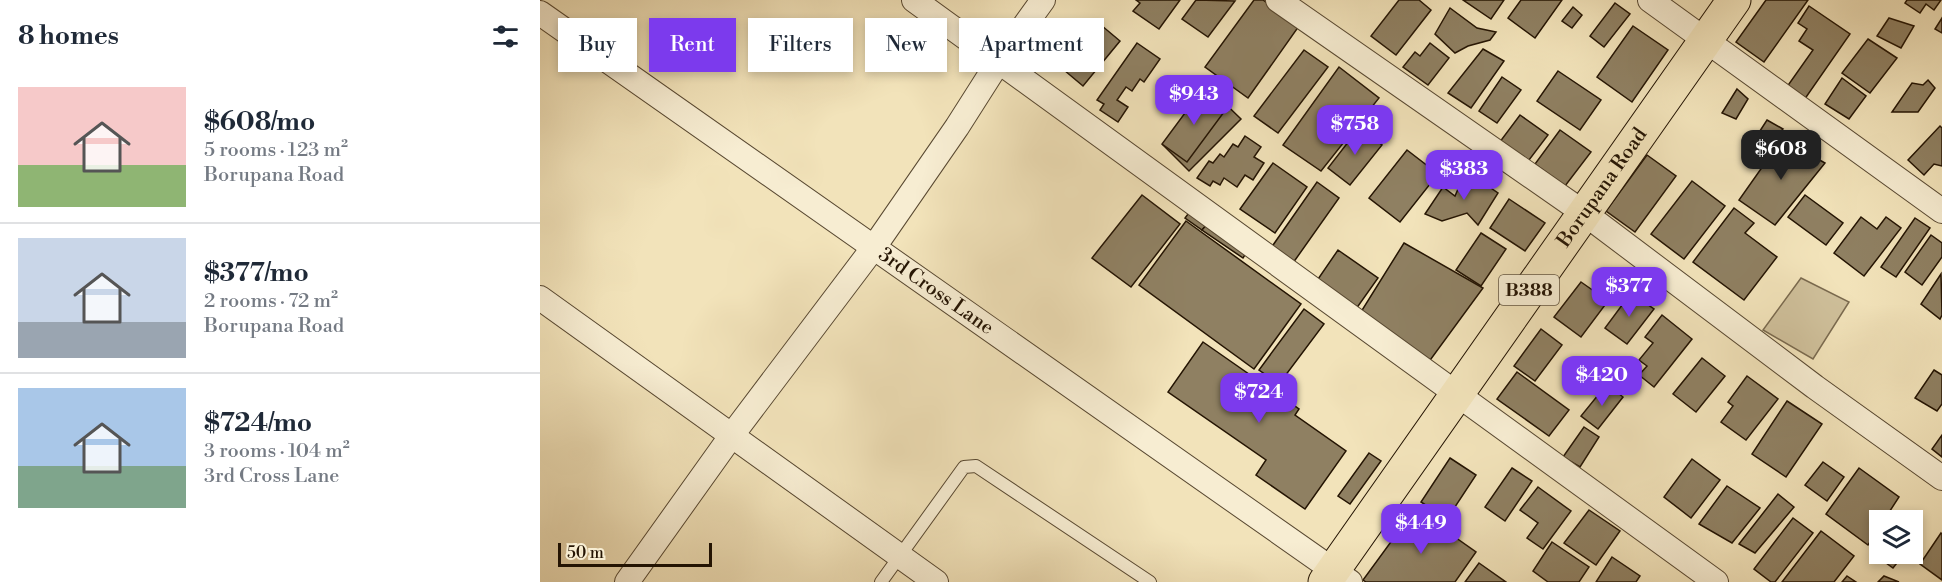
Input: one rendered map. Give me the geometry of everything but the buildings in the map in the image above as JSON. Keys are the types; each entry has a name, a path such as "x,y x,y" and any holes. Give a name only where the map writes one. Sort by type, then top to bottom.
{"main road":[{"name":"Borupana Road","path":"1336,578 1455,394 1734,0"}],"street":[{"path":"914,0 959,32"},
{"path":"1030,18 1043,0"},
{"path":"1278,0 1584,213 1815,387 1942,478"},
{"path":"1650,0 1942,211"},
{"name":"3rd Cross Lane","path":"540,13 874,247 1336,578"},
{"path":"627,582 732,435 874,247 957,127 991,72"},
{"path":"1015,72 1716,582"},
{"path":"540,298 936,582"}],"lane":[{"path":"881,582 964,467 976,466 1150,582"}],"shaded area":[{"path":"1801,278 1849,302 1813,359 1763,330"}]}
